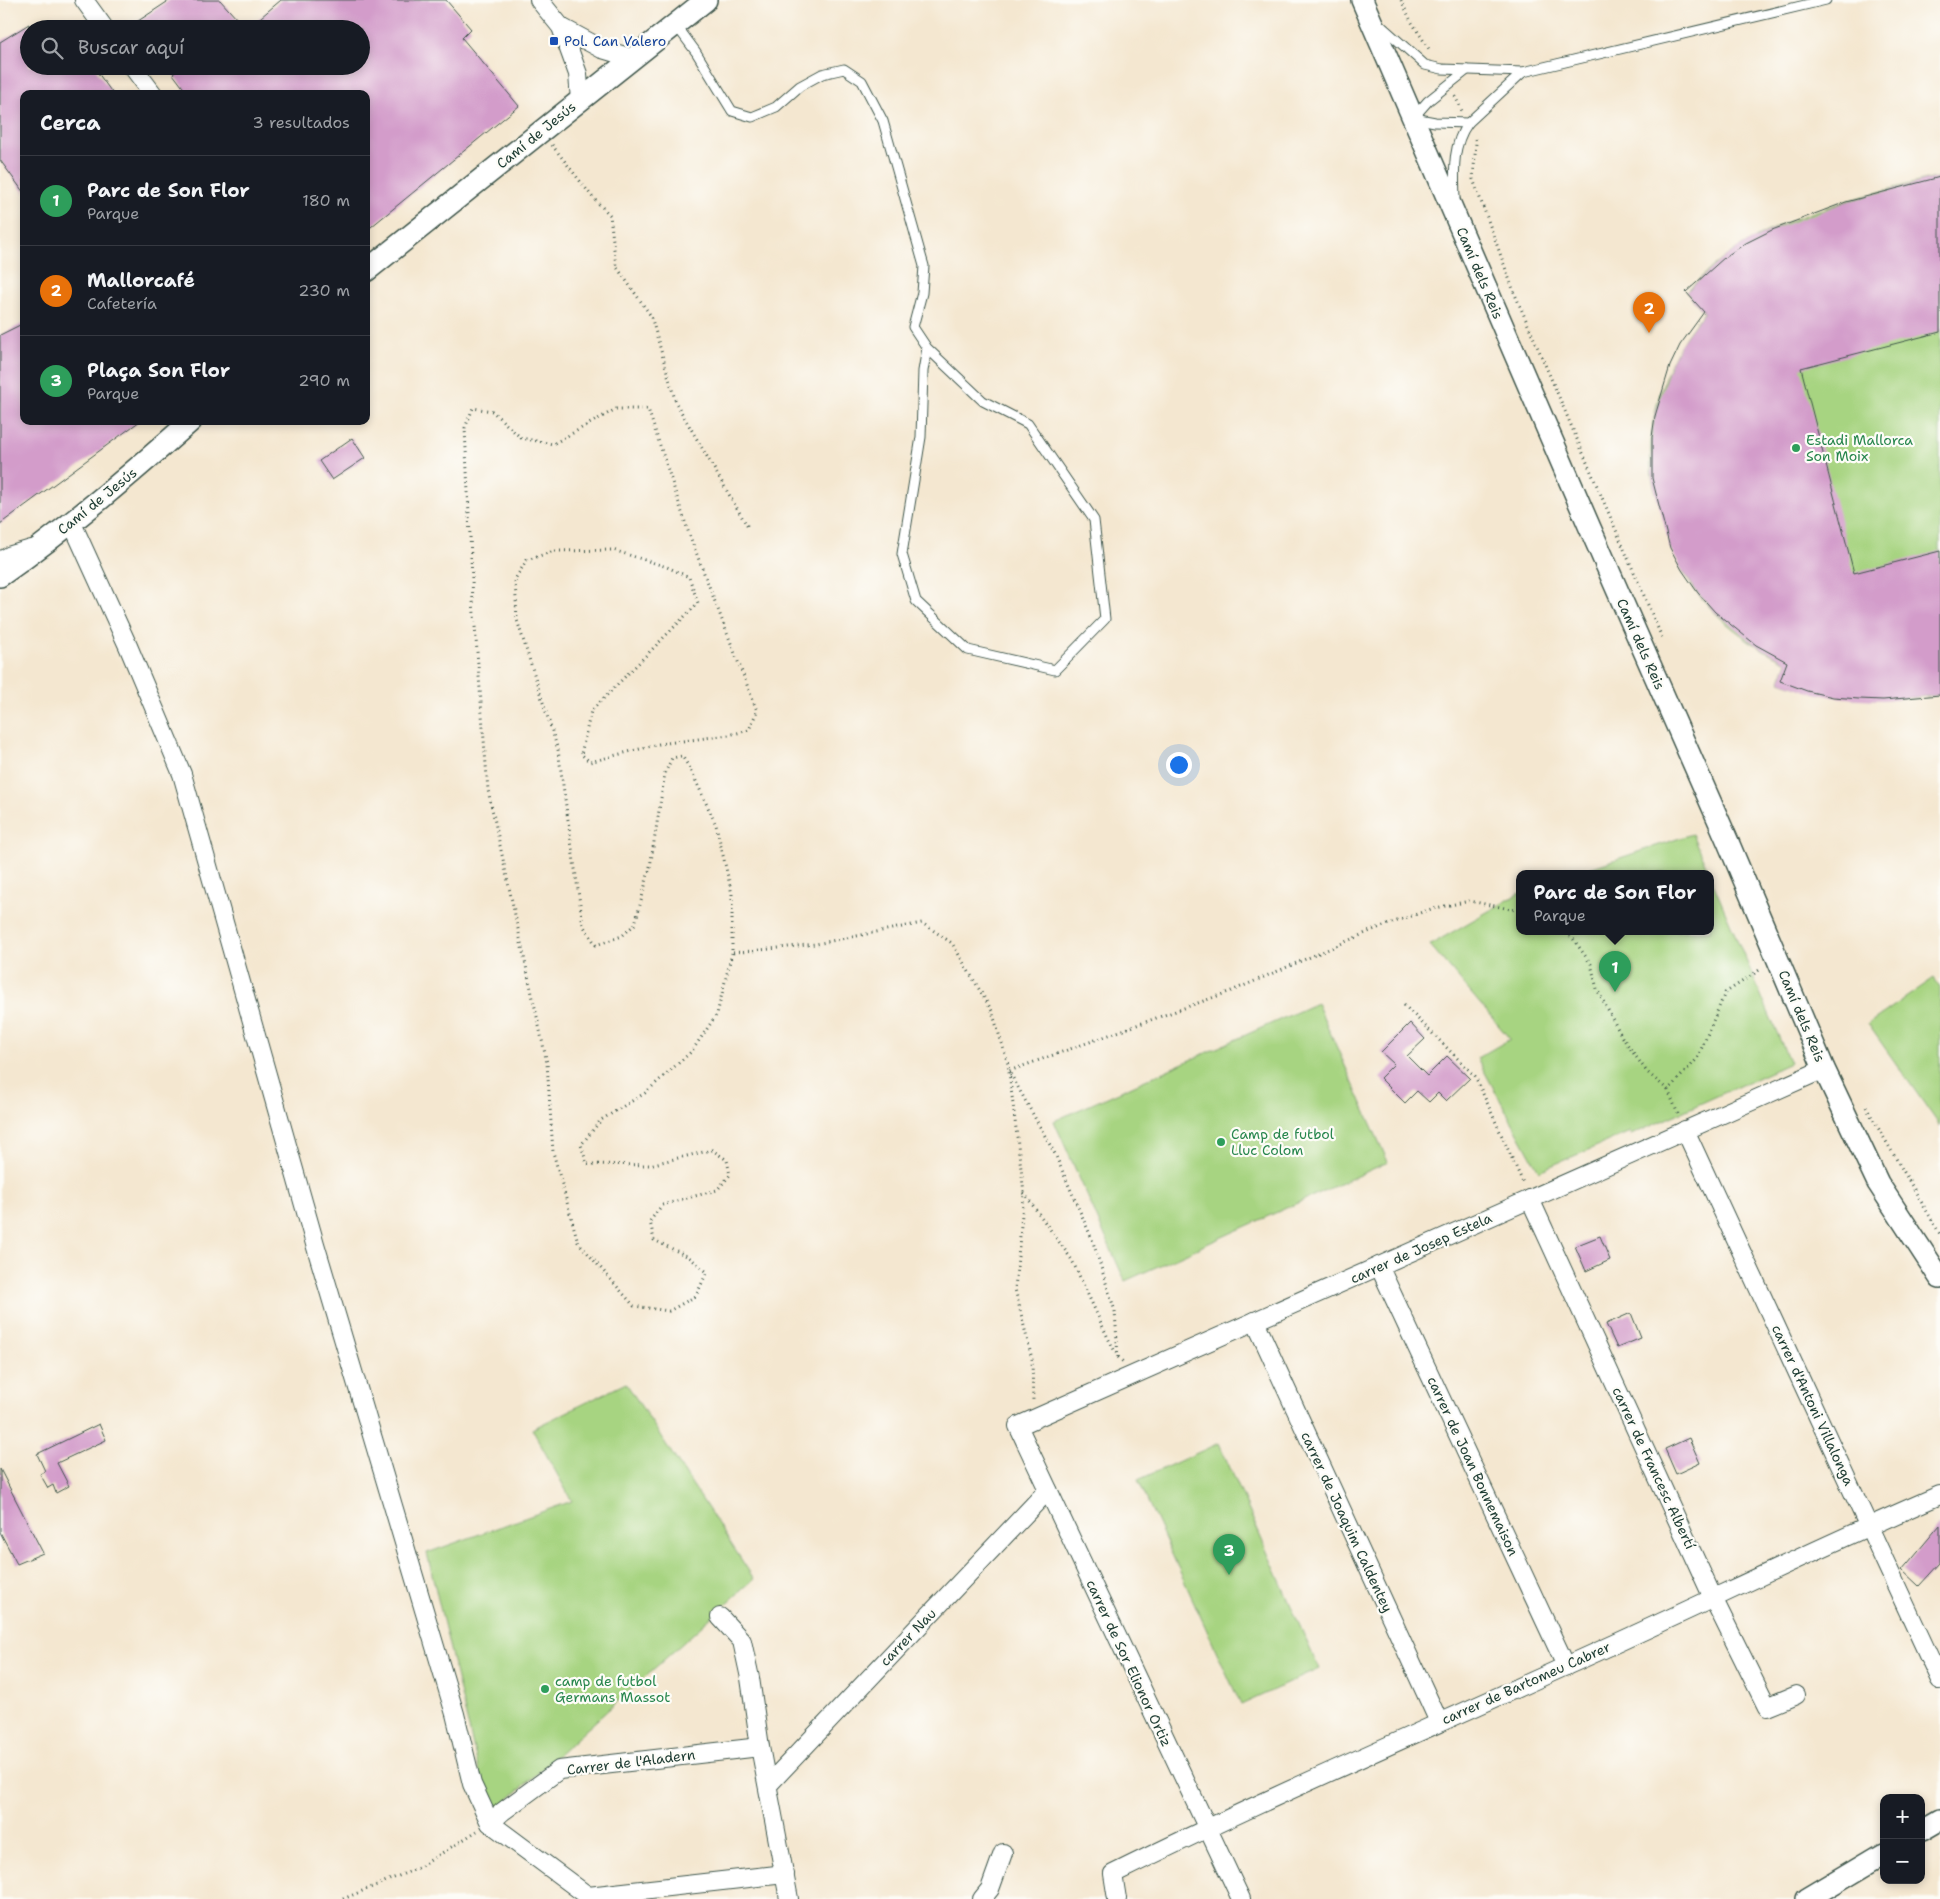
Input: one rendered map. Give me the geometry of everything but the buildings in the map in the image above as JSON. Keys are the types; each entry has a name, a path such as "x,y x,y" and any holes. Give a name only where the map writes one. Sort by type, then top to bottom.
{"street":[{"path":"84,0 98,20"},
{"path":"539,0 561,27 578,74 580,100"},
{"name":"Camí de Jesús","path":"370,267 676,25 697,3"},
{"name":"Camí dels Reis","path":"1365,6 1824,1069 1878,1183 1940,1278"},
{"path":"561,27 602,50 632,58"},
{"path":"138,75 149,90"},
{"name":"Camí de Jesús","path":"0,576 43,545 132,474 187,425"},
{"path":"71,521 128,646 182,774 315,1244 455,1714 472,1784 490,1823 589,1897 785,1874"},
{"path":"0,561 11,555 43,545"},
{"name":"carrer de Josep Estela","path":"1025,1423 1824,1069"},
{"name":"carrer d'Antoni Villalonga","path":"1685,1130 1940,1680"},
{"name":"carrer de Francesc Albertí","path":"1530,1199 1713,1598 1767,1707 1796,1695"},
{"name":"carrer de Joan Bonnemaison","path":"1379,1266 1566,1666"},
{"name":"carrer de Joaquim Caldentey","path":"1255,1321 1439,1722"},
{"name":"carrer de Sor Elionor Ortiz","path":"1025,1423 1048,1490 1240,1899"},
{"name":"carrer Nau","path":"768,1785 1048,1490"},
{"name":"carrer de Bartomeu Cabrer","path":"1117,1899 1113,1874 1207,1827 1940,1495"},
{"path":"720,1617 742,1641 789,1899"},
{"name":"Carrer de l'Aladern","path":"490,1823 559,1770 760,1747"},
{"path":"1925,1829 1940,1820"},
{"path":"982,1899 990,1889 1003,1853"},
{"path":"1807,1899 1880,1855"}],"lane":[{"path":"1365,6 1425,65 1442,69 1523,72 1826,0"},
{"path":"676,25 696,52 732,111 752,118 776,107 800,86 822,74 844,69 862,80 883,121 924,266 922,293 913,327 927,348 983,401 1028,424 1094,520 1105,619 1055,670 968,650 916,601 902,554 921,437 923,371 927,348"},
{"path":"1413,118 1428,101 1466,70"},
{"path":"1456,218 1454,166 1461,133 1468,123 1523,72"},
{"path":"1413,118 1435,122 1468,123"}],"path":[{"path":"1401,0 1411,21 1442,69"},
{"path":"1449,83 1476,143 1473,179 1514,292 1663,641"},
{"path":"541,131 594,199 610,215 616,266 651,316 676,403 749,529"},
{"path":"473,408 492,411 521,438 553,444 616,409 648,409 689,534 756,711 749,730 729,735 659,744 590,762 581,754 591,711 678,626 698,603 689,577 674,570 613,550 554,551 527,560 515,579 517,620 558,750 582,925 596,945 622,936 635,924 650,867 665,774 672,758 682,756 691,770 716,824 732,894 732,953 717,1014 692,1052 645,1092 601,1120 581,1145 587,1164 649,1166 712,1150 727,1160 730,1175 717,1190 662,1205 650,1222 654,1240 689,1257 707,1272 696,1296 669,1312 634,1306 578,1242 553,1152 547,1063 488,790 474,601 465,428 473,408"},
{"path":"1009,1071 1234,990 1375,929 1431,909 1470,901 1516,910"},
{"path":"732,953 816,944 922,923 952,943 992,1011 1009,1071 1024,1192 1015,1288 1032,1359 1025,1423"},
{"path":"1568,935 1572,937 1591,964 1597,989 1622,1037 1647,1072 1668,1090 1685,1130"},
{"path":"1668,1090 1697,1059 1725,992 1777,958"},
{"path":"1404,1005 1476,1076 1530,1199"},
{"path":"1009,1071 1055,1154 1092,1239 1115,1311 1118,1357"},
{"path":"1865,1106 1940,1234"},
{"path":"1024,1192 1072,1260 1118,1357 1135,1374"},
{"path":"343,1899 418,1868 490,1823"}],"green space":[{"name":"Estadi Mallorca Son Moix","path":"1940,177 1940,695 1878,699 1840,696 1801,688 1780,681 1787,662 1757,645 1728,624 1692,586 1678,560 1655,489 1652,477 1651,444 1660,392 1680,346 1704,312 1686,292 1714,266 1737,249 1790,221 1840,203"},
{"path":"1692,834 1708,870 1584,870"},
{"path":"1714,885 1790,1063 1631,1135 1630,1132 1539,1171 1477,1058 1510,1039 1430,945 1516,895 1516,935 1714,935"},
{"path":"1934,978 1940,987 1940,1126 1868,1024"},
{"name":"Camp de futbol Lluc Colom","path":"1317,1003 1388,1162 1125,1281 1054,1121"},
{"name":"camp de futbol Germans Massot","path":"626,1383 754,1579 500,1807 486,1800 427,1553 572,1501 532,1429"},
{"path":"1219,1443 1319,1669 1241,1705 1138,1480"}],"place":[{"name":"Pol. Can Valero","path":"554,41"},
{"name":"Mallorcafé","path":"1649,333"},
{"name":"Estadi Mallorca Son Moix","path":"1796,448"},
{"name":"Parc de Son Flor","path":"1615,992"},
{"name":"Camp de futbol Lluc Colom","path":"1221,1142"},
{"name":"Plaça Son Flor","path":"1229,1575"},
{"name":"camp de futbol Germans Massot","path":"545,1689"}]}
